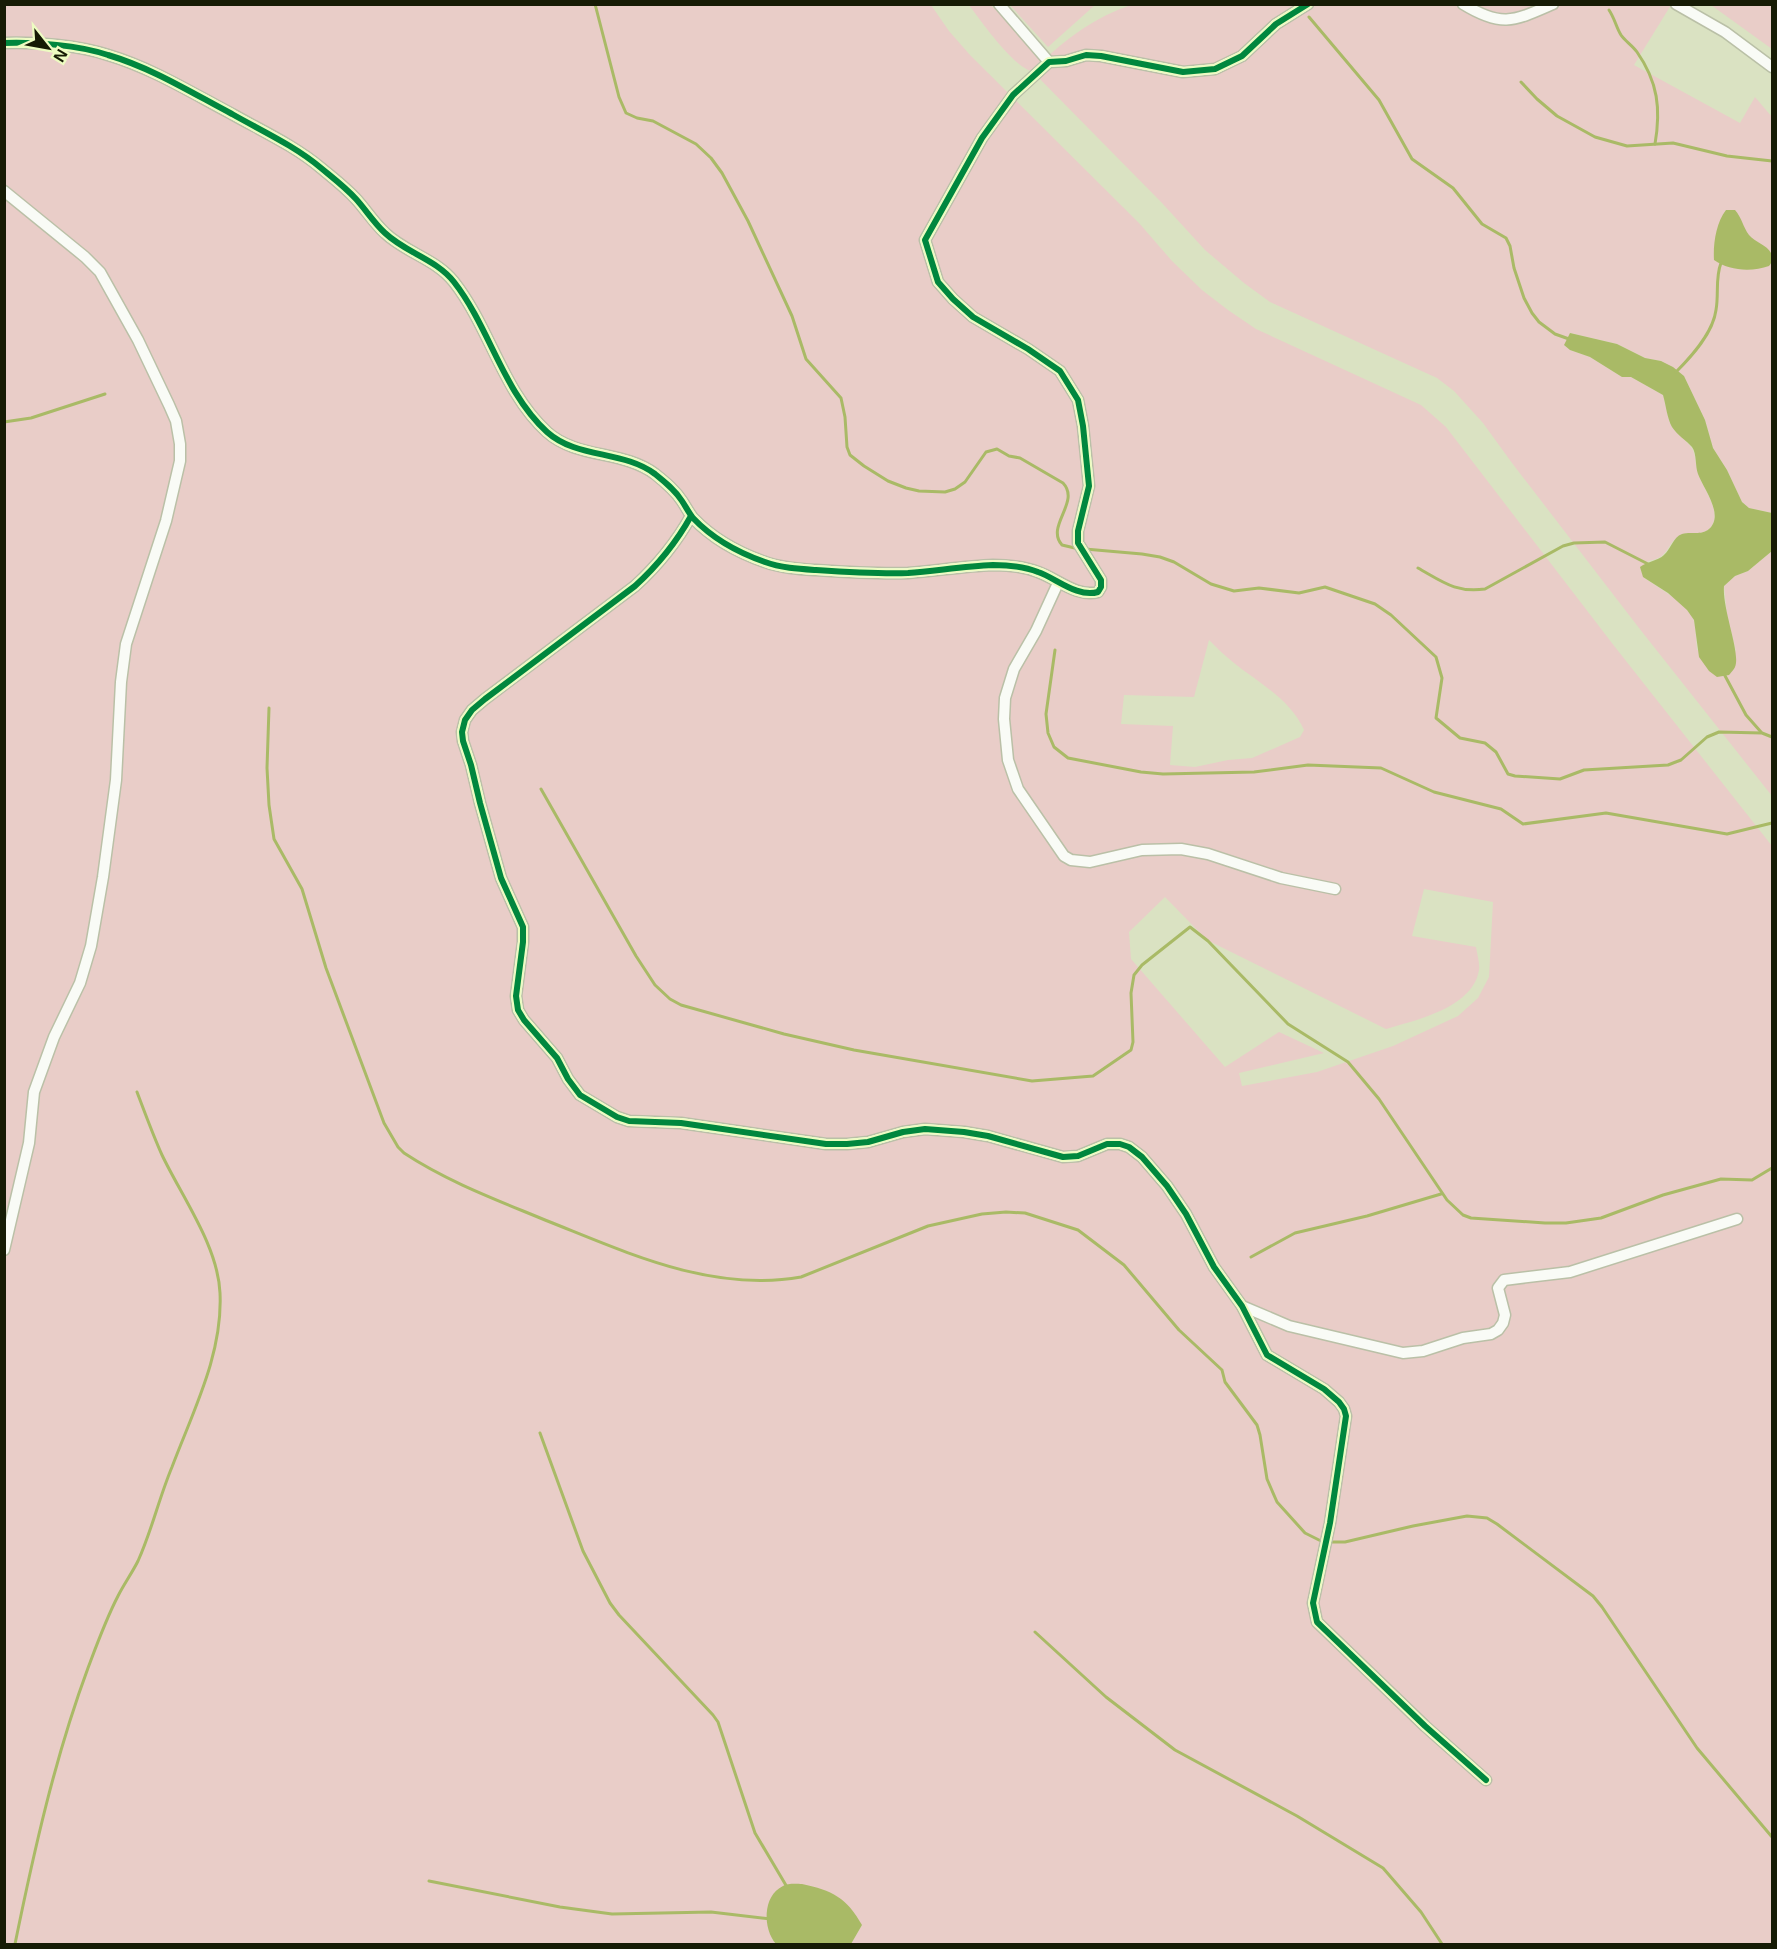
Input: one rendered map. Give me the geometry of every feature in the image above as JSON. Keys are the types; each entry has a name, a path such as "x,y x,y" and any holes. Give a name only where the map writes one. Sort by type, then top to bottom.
{"street":[{"path":"999,4 1049,62"},
{"path":"4,43 80,49 132,63 167,79 317,164 355,198 386,234 439,267 453,281 478,320 520,399 543,428 561,442 577,448 639,463 668,484 682,500 691,516 712,535 732,547 766,563 831,571 905,573 991,565 1012,566 1035,570 1058,583 1091,594 1098,592 1101,580 1078,543 1078,531 1089,486 1078,400 1060,371 1028,349 973,317 953,299 938,282 925,240 982,138 1013,95 1049,62 1101,56 1183,72 1215,69 1242,56 1276,24 1308,4"},
{"path":"1463,4 1489,18 1502,21 1514,20 1553,4"},
{"path":"1676,4 1725,32 1773,67"},
{"path":"4,191 100,272 120,304 176,421 180,461 166,521 126,644 121,682 116,780 91,946 80,983 54,1037 34,1092 29,1143 4,1250"},
{"path":"691,516 675,543 656,567 635,586 484,699 465,720 462,732 463,741 501,878 523,927 516,996 518,1010 524,1020 557,1058 580,1095 609,1113 628,1121 681,1123 836,1144 868,1142 903,1132 925,1130 964,1132 988,1136 1063,1157 1078,1156 1107,1144 1129,1147 1142,1157 1167,1186 1186,1214 1214,1267 1242,1306 1267,1355 1324,1389 1344,1409 1346,1416 1330,1523 1313,1603 1317,1622 1417,1718 1486,1780"},
{"path":"1058,583 1036,631 1014,669 1005,698 1004,719 1008,759 1018,789 1064,856 1071,860 1090,862 1142,850 1181,849 1208,854 1281,878 1335,889"},
{"path":"1242,1306 1288,1326 1403,1353 1413,1353 1463,1338 1491,1334 1498,1330 1505,1315 1498,1288 1504,1280 1570,1272 1737,1219"}],"shaded area":[{"path":"5,5 931,5 970,55 1139,223 1172,261 1202,290 1256,329 1421,405 1446,427 1772,846 1772,1944 851,1944 862,1925 771,1938 776,1944 5,1944","holes":["1209,640 1291,709 1304,730 1300,737 1252,758 1195,767 1170,765 1173,726 1121,724 1124,695 1194,697","1424,889 1493,902 1489,977 1478,998 1458,1016 1393,1046 1317,1072 1242,1086 1239,1073 1324,1053 1279,1032 1225,1067 1131,959 1129,932 1165,897 1207,940 1386,1029 1427,1016 1455,1003 1475,983 1479,970 1476,947 1412,936"]},
{"path":"969,5 990,5 1001,13 1042,62 1084,28 1106,15 1131,5 1671,5 1634,65 1740,123 1755,97 1772,117 1772,513 1749,508 1742,502 1727,470 1713,448 1705,420 1684,376 1661,361 1645,358 1617,344 1570,333 1570,350 1590,357 1622,377 1631,377 1663,395 1672,427 1693,450 1700,479 1714,509 1713,523 1706,531 1679,536 1660,557 1648,561 1643,577 1679,602 1691,614 1695,624 1697,650 1736,651 1727,615 1724,586 1735,576 1748,571 1772,551 1772,796 1639,628 1483,423 1454,391 1437,378 1270,302 1244,283 1205,250 1032,71 1024,68 1007,53"},
{"path":"1010,5 1095,5 1048,47"},
{"path":"1711,5 1772,5 1772,49"},
{"path":"1726,210 1735,210 1749,235 1769,250 1772,261 1769,266 1741,269 1720,264 1714,260 1716,234"},
{"path":"1570,333 1617,344 1645,358 1661,361 1684,376 1705,420 1713,448 1727,470 1742,502 1749,508 1772,513 1772,551 1748,571 1735,576 1724,586 1736,652 1735,668 1729,675 1717,677 1709,671 1699,657 1694,620 1687,610 1668,593 1643,577 1640,567 1662,557 1679,536 1685,533 1703,532 1713,523 1714,509 1698,474 1694,450 1672,427 1663,395 1631,377 1622,377 1590,357 1570,350 1564,345"},
{"path":"802,1884 830,1892 851,1908 862,1925 851,1944 776,1944 767,1922 771,1897 785,1885"}],"waterway":[{"path":"595,4 619,97 626,113 653,121 696,144 711,158 722,173 748,221 792,316 806,359 841,398 850,455 888,481 919,491 945,492 965,482 986,452 997,449 1009,456 1020,458 1063,483 1068,498 1060,522 1058,538 1062,545 1079,549"},
{"path":"1609,10 1621,35 1644,63 1654,85 1658,119 1655,144"},
{"path":"1309,17 1379,100 1412,159 1453,188 1482,224 1506,238 1524,298 1532,313 1539,322 1555,334 1569,339"},
{"path":"1521,82 1557,116 1595,137 1627,146 1673,143 1727,156 1772,161"},
{"path":"1676,372 1695,351 1711,327 1716,310 1718,274 1721,263"},
{"path":"4,422 31,418 105,394"},
{"path":"1418,568 1450,585 1475,590 1485,589 1563,546 1574,543 1605,542 1648,564"},
{"path":"1085,549 1160,557 1174,562 1211,584 1234,591 1259,588 1299,593 1325,587 1375,604 1391,615 1436,657 1442,678 1436,718 1460,738 1485,743 1496,752 1508,774 1515,776 1560,779 1584,770 1668,765 1681,760 1707,737 1719,732 1762,733 1772,737"},
{"path":"1055,650 1046,714 1048,733 1054,747 1068,758 1163,774 1254,772 1308,765 1381,768 1434,792 1501,809 1523,824 1606,813 1727,834 1772,823"},
{"path":"1723,672 1746,715 1761,732"},
{"path":"269,708 267,768 274,839 302,889 326,968 384,1123 404,1153 473,1190 607,1245 670,1266 734,1279 767,1280 801,1277 928,1226 982,1214 1025,1213 1078,1230 1124,1265 1179,1330 1222,1370 1225,1382 1257,1425 1267,1479 1277,1502 1305,1533 1323,1542"},
{"path":"541,789 636,956 655,985 670,999 681,1005 784,1034 854,1050 1032,1081 1093,1076 1131,1050 1133,1042 1131,993 1134,975 1142,965 1190,927 1208,941 1288,1024 1348,1062 1379,1099 1447,1200 1463,1215 1471,1218 1545,1223 1566,1223 1601,1218 1663,1195 1721,1179 1752,1180 1772,1168"},
{"path":"15,1944 46,1804 76,1702 110,1614 143,1549 167,1479 205,1382 217,1338 220,1293 213,1258 198,1222 162,1155 137,1092"},
{"path":"1251,1257 1295,1233 1367,1216 1441,1194"},
{"path":"540,1433 583,1551 610,1603 718,1722 755,1833 787,1887"},
{"path":"1330,1542 1345,1542 1467,1516 1487,1518 1497,1524 1593,1596 1697,1748 1772,1837"},
{"path":"1035,1632 1106,1697 1175,1750 1297,1816 1383,1868 1421,1912 1442,1944"},
{"path":"429,1881 560,1907 612,1914 711,1912 771,1919"}],"cycle path":[{"path":"4,43 70,47 124,60 172,82 300,153 348,190 377,225 393,240 447,274 467,300 519,398 547,432 572,447 629,461 655,474 676,493 700,525 736,549 777,566 797,569 908,573 982,566 1016,566 1038,572 1075,590 1090,593 1098,592 1101,580 1078,543 1078,531 1089,486 1078,400 1060,371 1028,349 973,317 953,299 938,282 925,240 982,138 1013,95 1049,62 1066,61 1086,55 1183,72 1215,69 1242,56 1276,24 1308,4"},
{"path":"691,516 666,553 635,586 485,699 472,710 465,720 462,732 463,741 501,878 523,927 516,996 518,1010 524,1020 557,1058 580,1095 617,1117 629,1121 681,1123 826,1144 868,1142 903,1132 925,1129 988,1136 1063,1157 1078,1156 1107,1144 1129,1147 1142,1157 1167,1186 1186,1214 1214,1267 1242,1306 1267,1355 1324,1389 1344,1409 1346,1416 1330,1523 1313,1603 1317,1622 1425,1726 1486,1780"}]}
